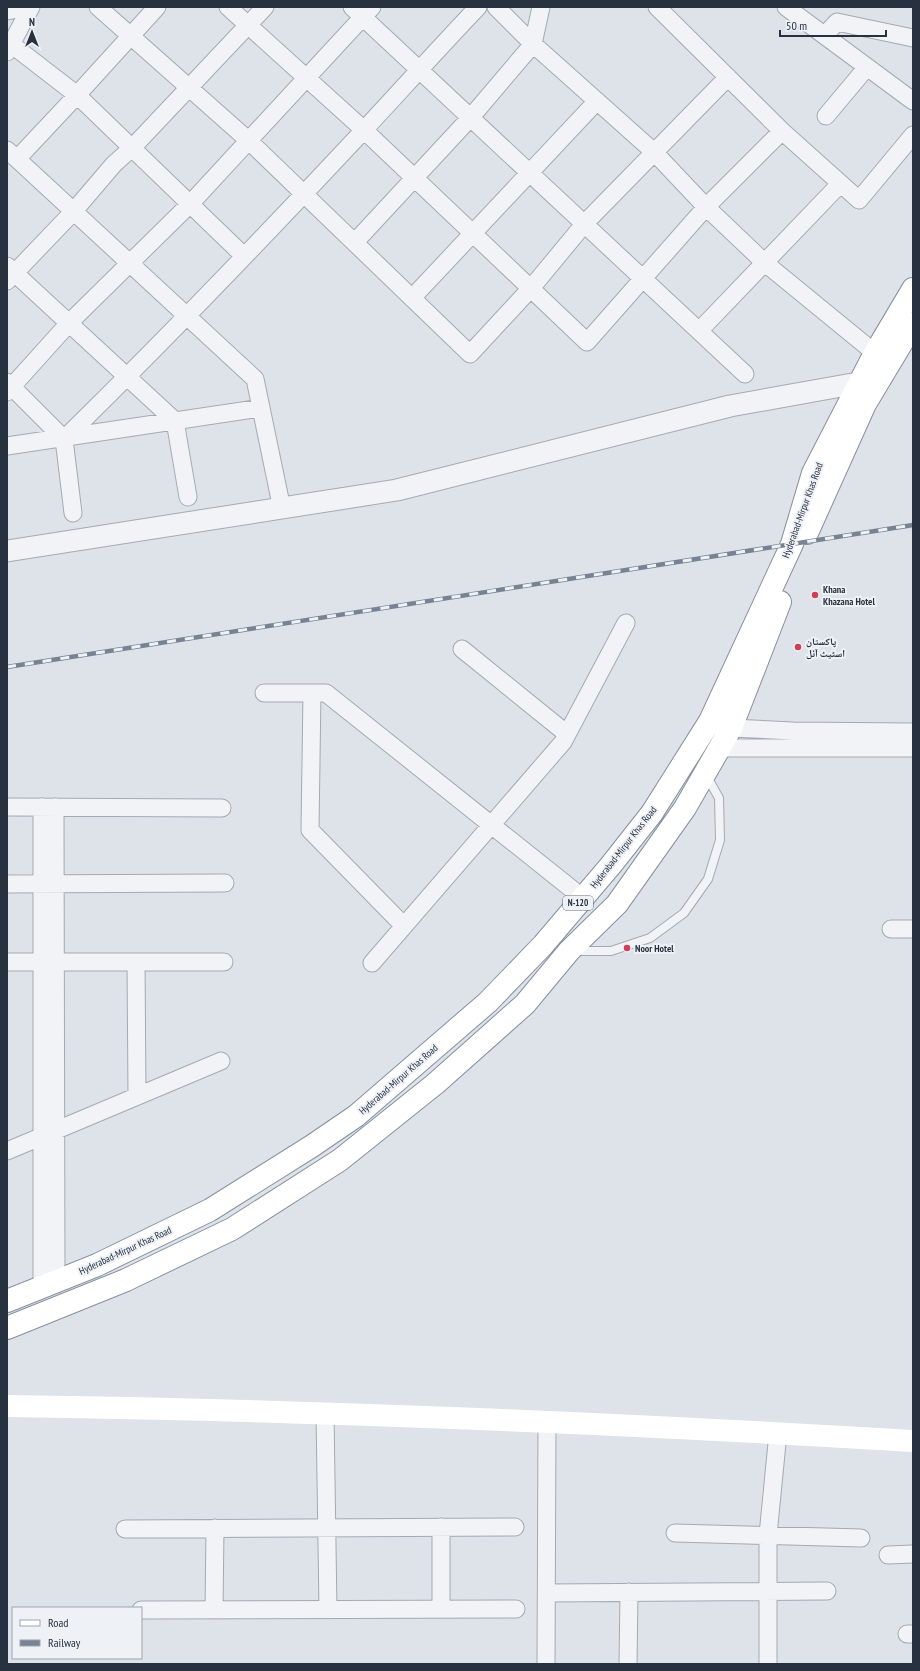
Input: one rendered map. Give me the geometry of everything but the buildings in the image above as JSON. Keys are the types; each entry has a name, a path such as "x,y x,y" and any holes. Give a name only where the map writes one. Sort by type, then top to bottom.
{"main road":[{"name":"Hyderabad-Mirpur Khas Road","path":"7,1300 97,1265 210,1210 312,1146 356,1116 488,1002 543,945 652,814 710,721 792,544 813,473 858,383 913,289"},
{"name":"Hyderabad-Mirpur Khas Road","path":"7,1328 126,1280 232,1229 340,1160 435,1084 525,1004 569,951 617,904 685,808 731,728 803,542 862,411 913,324"},
{"path":"7,1406 212,1409 547,1421 913,1441"}],"street":[{"path":"7,11 30,7"},
{"path":"30,7 9,48 77,95 191,203 244,256"},
{"path":"98,7 248,140 470,354 532,287 585,223 728,77"},
{"path":"157,7 77,95 12,155 255,379 282,508"},
{"path":"228,7 364,130 532,287 587,342 642,277 706,207 782,131"},
{"path":"188,497 175,421 126,377 70,322 9,273 73,212 114,164 132,148 265,7"},
{"path":"64,439 244,256 478,7"},
{"path":"496,7 533,44 654,152 706,207 765,263 875,353"},
{"path":"355,242 471,117 533,44 541,7"},
{"path":"657,7 782,131 859,200 913,135"},
{"path":"786,7 825,34 913,101"},
{"path":"73,513 64,439 9,387 70,322 130,265 191,203 305,78 362,10 419,69 745,374"},
{"path":"825,34 837,22 913,38"},
{"path":"826,116 867,66"},
{"path":"412,298 597,101"},
{"path":"700,331 840,184"},
{"path":"7,551 397,490 730,406 858,383"},
{"path":"7,446 64,439 261,408"},
{"path":"372,963 563,742 626,623"},
{"path":"462,649 567,734"},
{"path":"264,693 326,693 583,898"},
{"path":"312,693 310,830 404,926"},
{"path":"731,728 793,731 913,732"},
{"path":"719,748 913,748"},
{"path":"7,807 222,808"},
{"path":"49,807 49,1284"},
{"path":"7,884 225,883"},
{"path":"891,929 913,929"},
{"path":"7,962 224,962"},
{"path":"136,962 137,1096"},
{"path":"7,1151 221,1061"},
{"path":"325,1413 328,1610"},
{"path":"546,1664 547,1421"},
{"path":"768,1664 768,1535 778,1433"},
{"path":"441,1527 441,1609"},
{"path":"125,1529 515,1527"},
{"path":"214,1610 215,1528"},
{"path":"675,1533 861,1538"},
{"path":"888,1555 913,1554"},
{"path":"547,1593 827,1591"},
{"path":"628,1664 629,1592"},
{"path":"142,1610 516,1609"}],"lane":[{"path":"569,951 611,951 650,938 684,913 708,879 720,840 719,798 705,772"}],"railway":[{"path":"7,667 913,525"}],"place":[{"name":"Khana Khazana Hotel","path":"815,595"},
{"name":"پاکستان اسٹیٹ آئل","path":"798,647"},
{"name":"Noor Hotel","path":"627,948"}]}
